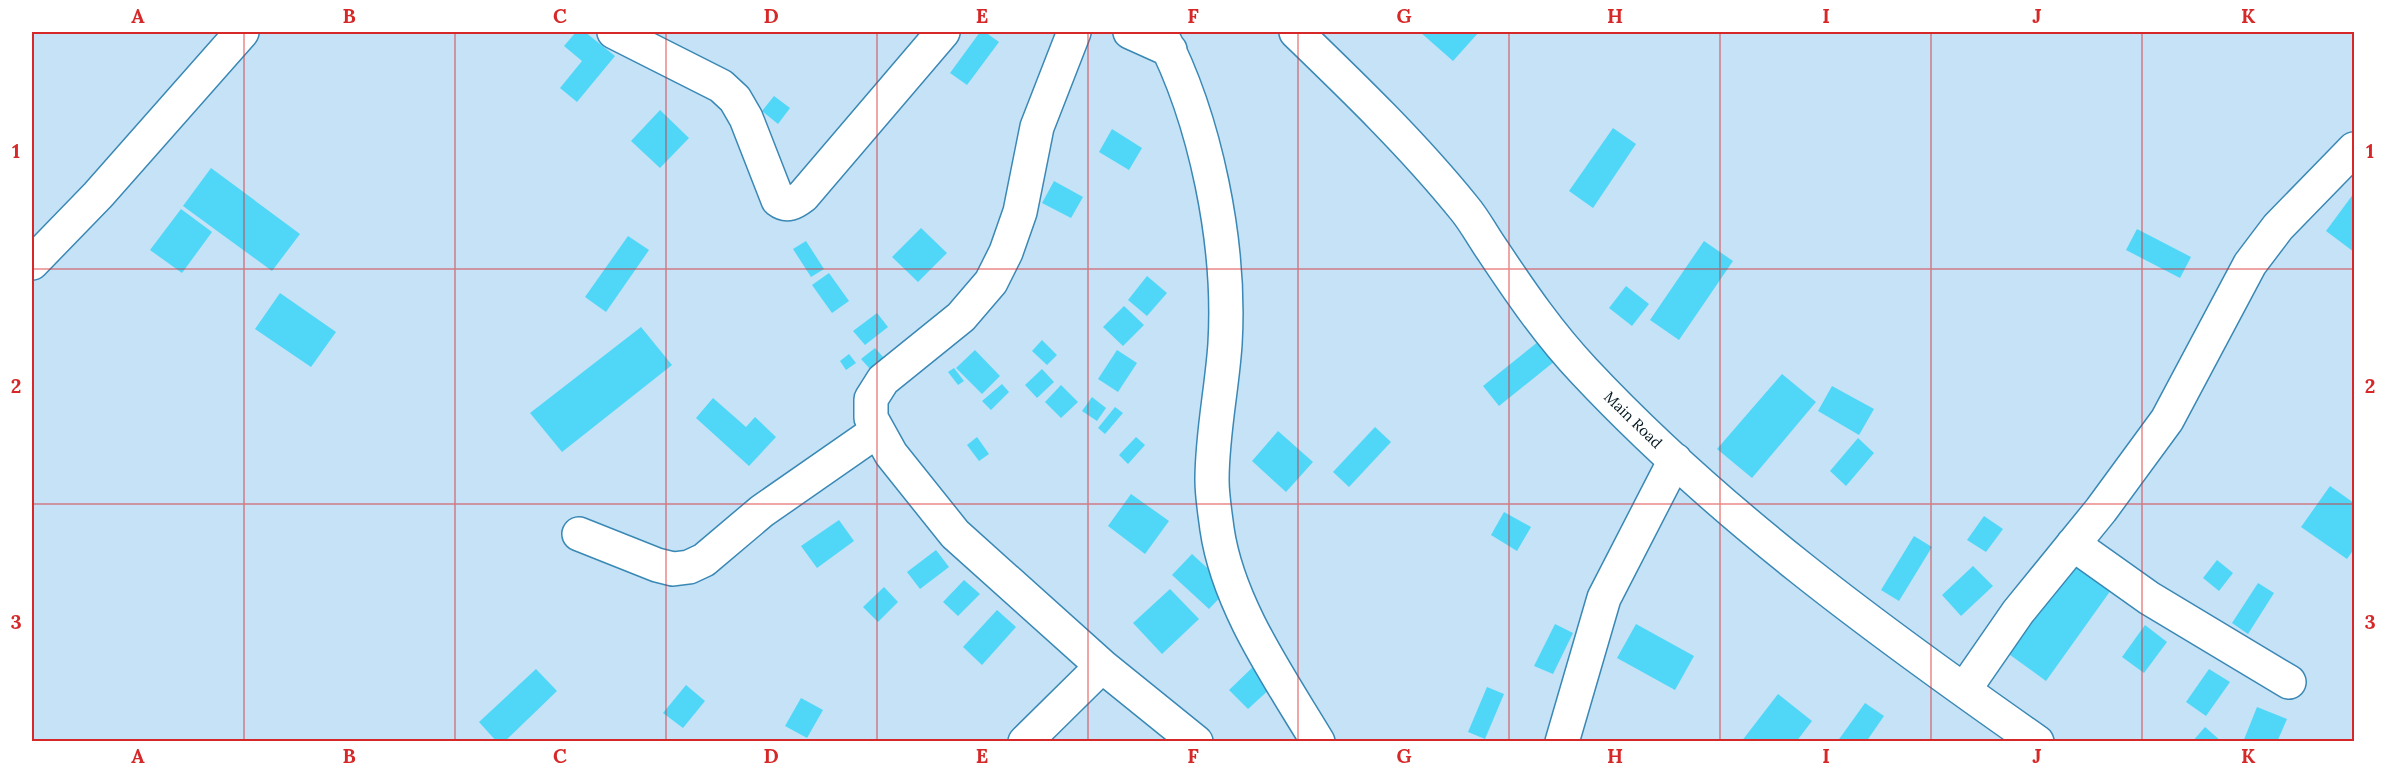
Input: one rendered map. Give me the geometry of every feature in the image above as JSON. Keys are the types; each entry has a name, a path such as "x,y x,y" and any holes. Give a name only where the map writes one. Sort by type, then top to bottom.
{"street":[{"path":"32,262 98,195 242,32"},
{"path":"629,34 721,86 735,99 746,118 778,200 783,204 790,204 803,196 944,32"},
{"path":"1074,32 1037,127 1020,212 1006,252 991,282 961,317 883,380 876,388 870,409 877,431 891,454 955,534 1102,666 1196,741"},
{"path":"1130,32 1165,41 1191,108 1209,165 1226,297 1225,344 1212,480 1218,531 1231,583 1252,627 1318,741"},
{"name":"Main Road","path":"1296,32 1362,97 1466,210 1556,340 1654,441 1784,555 1964,690 2037,741"},
{"path":"1964,690 2018,612 2138,461 2167,420 2250,264 2278,227 2355,149"},
{"path":"579,534 657,565 674,569 689,567 704,560 762,511 877,431"},
{"path":"1562,741 1604,598 1676,460"},
{"path":"2073,544 2149,598 2289,682"},
{"path":"1025,741 1102,666"}],"building":[{"path":"576,32 585,32 615,56 577,102 560,88 582,61 564,46"},
{"path":"980,32 985,32 999,42 967,85 950,73"},
{"path":"1420,32 1479,32 1453,61"},
{"path":"774,96 790,108 778,124 762,111"},
{"path":"660,110 689,138 660,168 631,141"},
{"path":"1613,128 1636,144 1593,208 1569,191"},
{"path":"1112,129 1142,148 1129,170 1099,152"},
{"path":"211,168 300,234 272,271 183,206"},
{"path":"1054,181 1083,197 1071,218 1042,203"},
{"path":"2354,193 2354,252 2326,231"},
{"path":"181,209 212,232 182,273 150,250"},
{"path":"921,228 947,253 918,282 892,257"},
{"path":"2137,229 2191,257 2180,278 2126,250"},
{"path":"628,236 649,250 606,312 585,297"},
{"path":"806,241 824,269 811,277 793,249"},
{"path":"1704,241 1733,261 1679,340 1650,320"},
{"path":"829,273 849,301 832,313 812,285"},
{"path":"1147,276 1167,293 1147,316 1128,300"},
{"path":"1626,286 1649,304 1632,326 1609,308"},
{"path":"280,293 336,332 311,367 255,329"},
{"path":"1124,306 1144,325 1123,346 1103,327"},
{"path":"877,313 888,327 865,345 853,331"},
{"path":"641,327 672,365 562,452 530,413"},
{"path":"1042,340 1057,355 1047,365 1032,351"},
{"path":"1539,341 1555,361 1499,406 1483,386"},
{"path":"875,348 884,358 870,369 861,359"},
{"path":"975,350 1000,376 982,394 956,368"},
{"path":"1117,350 1137,363 1118,392 1098,379"},
{"path":"849,354 856,363 846,370 840,361"},
{"path":"954,368 964,381 958,385 948,372"},
{"path":"1042,369 1054,382 1037,398 1025,385"},
{"path":"1782,374 1816,402 1752,478 1717,449"},
{"path":"1002,384 1009,392 991,410 982,401"},
{"path":"1061,385 1078,402 1061,418 1045,402"},
{"path":"1832,386 1874,409 1859,435 1818,411"},
{"path":"1092,397 1106,408 1097,421 1082,411"},
{"path":"713,398 746,427 755,417 776,437 749,466 696,418"},
{"path":"1115,407 1123,413 1105,434 1098,428"},
{"path":"1375,427 1391,442 1349,487 1333,472"},
{"path":"1278,431 1313,462 1286,492 1252,461"},
{"path":"977,437 989,454 979,461 967,445"},
{"path":"1136,437 1145,445 1128,464 1119,455"},
{"path":"1858,438 1874,453 1846,486 1830,471"},
{"path":"2330,486 2354,503 2354,549 2347,559 2301,527"},
{"path":"1131,494 1169,521 1145,554 1108,526"},
{"path":"1504,512 1531,527 1517,551 1491,535"},
{"path":"1984,516 2003,529 1986,552 1967,540"},
{"path":"839,520 854,541 817,568 801,546"},
{"path":"1914,536 1932,547 1899,601 1881,590"},
{"path":"936,550 949,567 920,589 907,572"},
{"path":"1192,554 1229,588 1209,609 1172,575"},
{"path":"2217,560 2233,573 2219,591 2203,578"},
{"path":"2071,561 2111,590 2046,681 2006,652"},
{"path":"1973,566 1993,586 1961,616 1942,595"},
{"path":"964,580 980,594 958,616 943,602"},
{"path":"2258,583 2274,593 2248,634 2232,623"},
{"path":"884,587 898,602 878,622 863,607"},
{"path":"1170,589 1199,619 1162,654 1133,623"},
{"path":"997,610 1016,627 982,665 963,647"},
{"path":"1555,624 1573,633 1553,674 1534,666"},
{"path":"1636,624 1694,656 1675,690 1617,658"},
{"path":"2145,625 2167,642 2144,673 2122,657"},
{"path":"1254,666 1273,686 1248,709 1229,690"},
{"path":"536,669 557,691 504,742 497,742 479,722"},
{"path":"2209,669 2230,682 2206,716 2186,702"},
{"path":"686,685 705,701 683,728 663,713"},
{"path":"1487,687 1504,694 1485,739 1468,732"},
{"path":"1778,694 1812,721 1796,742 1741,742"},
{"path":"801,698 823,710 807,738 785,726"},
{"path":"1865,703 1884,716 1866,742 1837,742"},
{"path":"2257,707 2287,719 2277,742 2243,742"},
{"path":"2205,727 2222,742 2192,742"}]}
